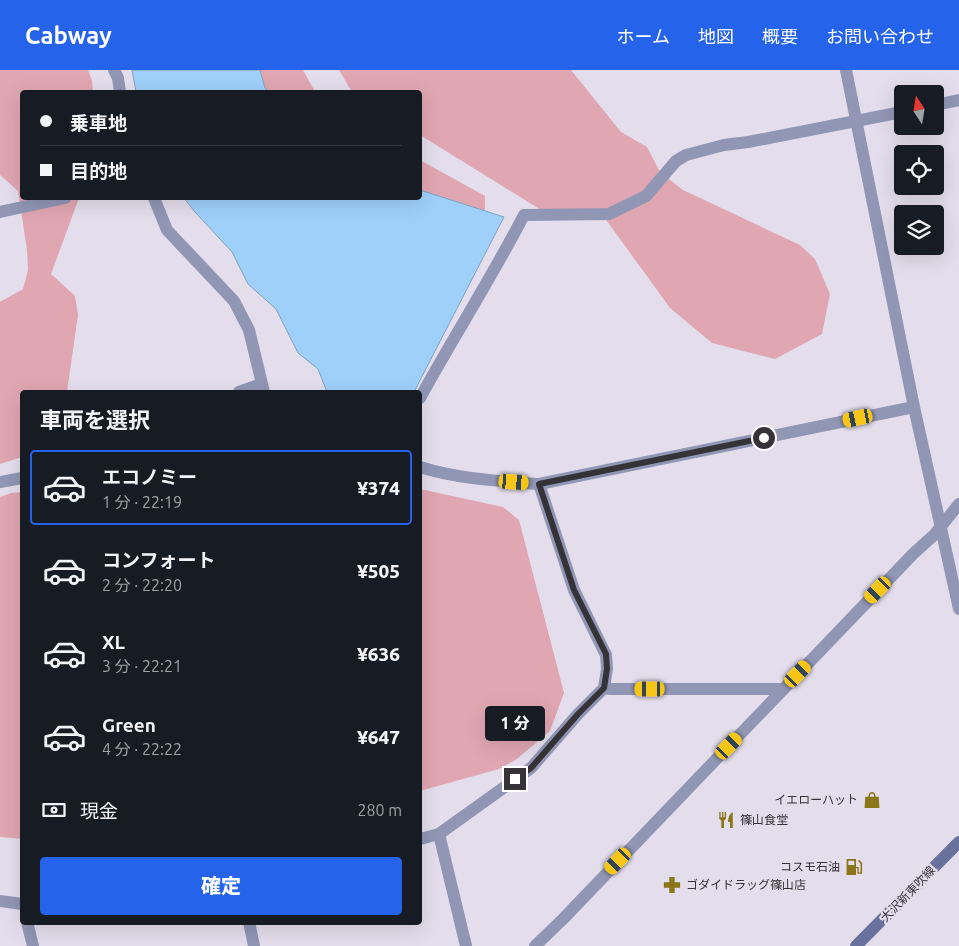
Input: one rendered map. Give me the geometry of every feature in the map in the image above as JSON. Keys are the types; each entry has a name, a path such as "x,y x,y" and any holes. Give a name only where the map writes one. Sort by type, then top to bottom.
{"main road":[{"name":"大沢新東吹線","path":"856,946 959,842"}],"street":[{"path":"114,70 118,78 120,90"},
{"path":"846,70 914,407 959,609"},
{"path":"944,104 959,100"},
{"path":"422,394 507,248 524,215 609,214 646,196 676,161 686,155 724,145 894,114"},
{"path":"0,212 56,200"},
{"path":"155,200 167,230 234,301 250,330 263,388"},
{"path":"422,468 441,474 539,484 914,407"},
{"path":"0,482 20,478"},
{"path":"422,838 439,834 531,768 578,714 604,688 607,669 606,654 574,590 539,484"},
{"path":"535,946 913,554 934,535 959,504"},
{"path":"604,688 784,689"},
{"path":"439,834 466,946"},
{"path":"0,900 20,904"},
{"path":"28,925 33,946"},
{"path":"250,925 254,946"}],"shaded area":[{"path":"0,70 88,70 93,90 20,90 20,200 78,200 51,274 75,296 78,315 67,390 20,390 20,458 0,464 0,302 23,289 28,270 27,250 18,191 0,175"},
{"path":"260,70 303,70 314,90 266,90"},
{"path":"339,70 571,70 621,132 647,147 660,172 683,190 800,245 815,259 830,294 822,334 775,359 712,343 670,308 599,210 551,216 422,136 422,90 351,90"},
{"path":"422,161 485,196 485,211 422,191"},
{"path":"422,489 503,507 519,520 564,693 550,731 517,759 499,769 422,790"},
{"path":"20,492 20,839 0,837 0,497"}],"water":[{"path":"132,70 260,70 266,90 136,90"},
{"path":"422,191 504,217 415,390 326,390 318,369 298,353 276,309 248,284 232,252 186,200 422,200"}],"place":[{"name":"イエローハット","path":"872,800"},
{"name":"篠山食堂","path":"726,820"},
{"name":"コスモ石油","path":"854,867"},
{"name":"ゴダイドラッグ篠山店","path":"672,885"}],"route":[{"path":"515,779 531,768 578,714 604,688 607,669 606,654 574,590 539,484 764,438"}]}
